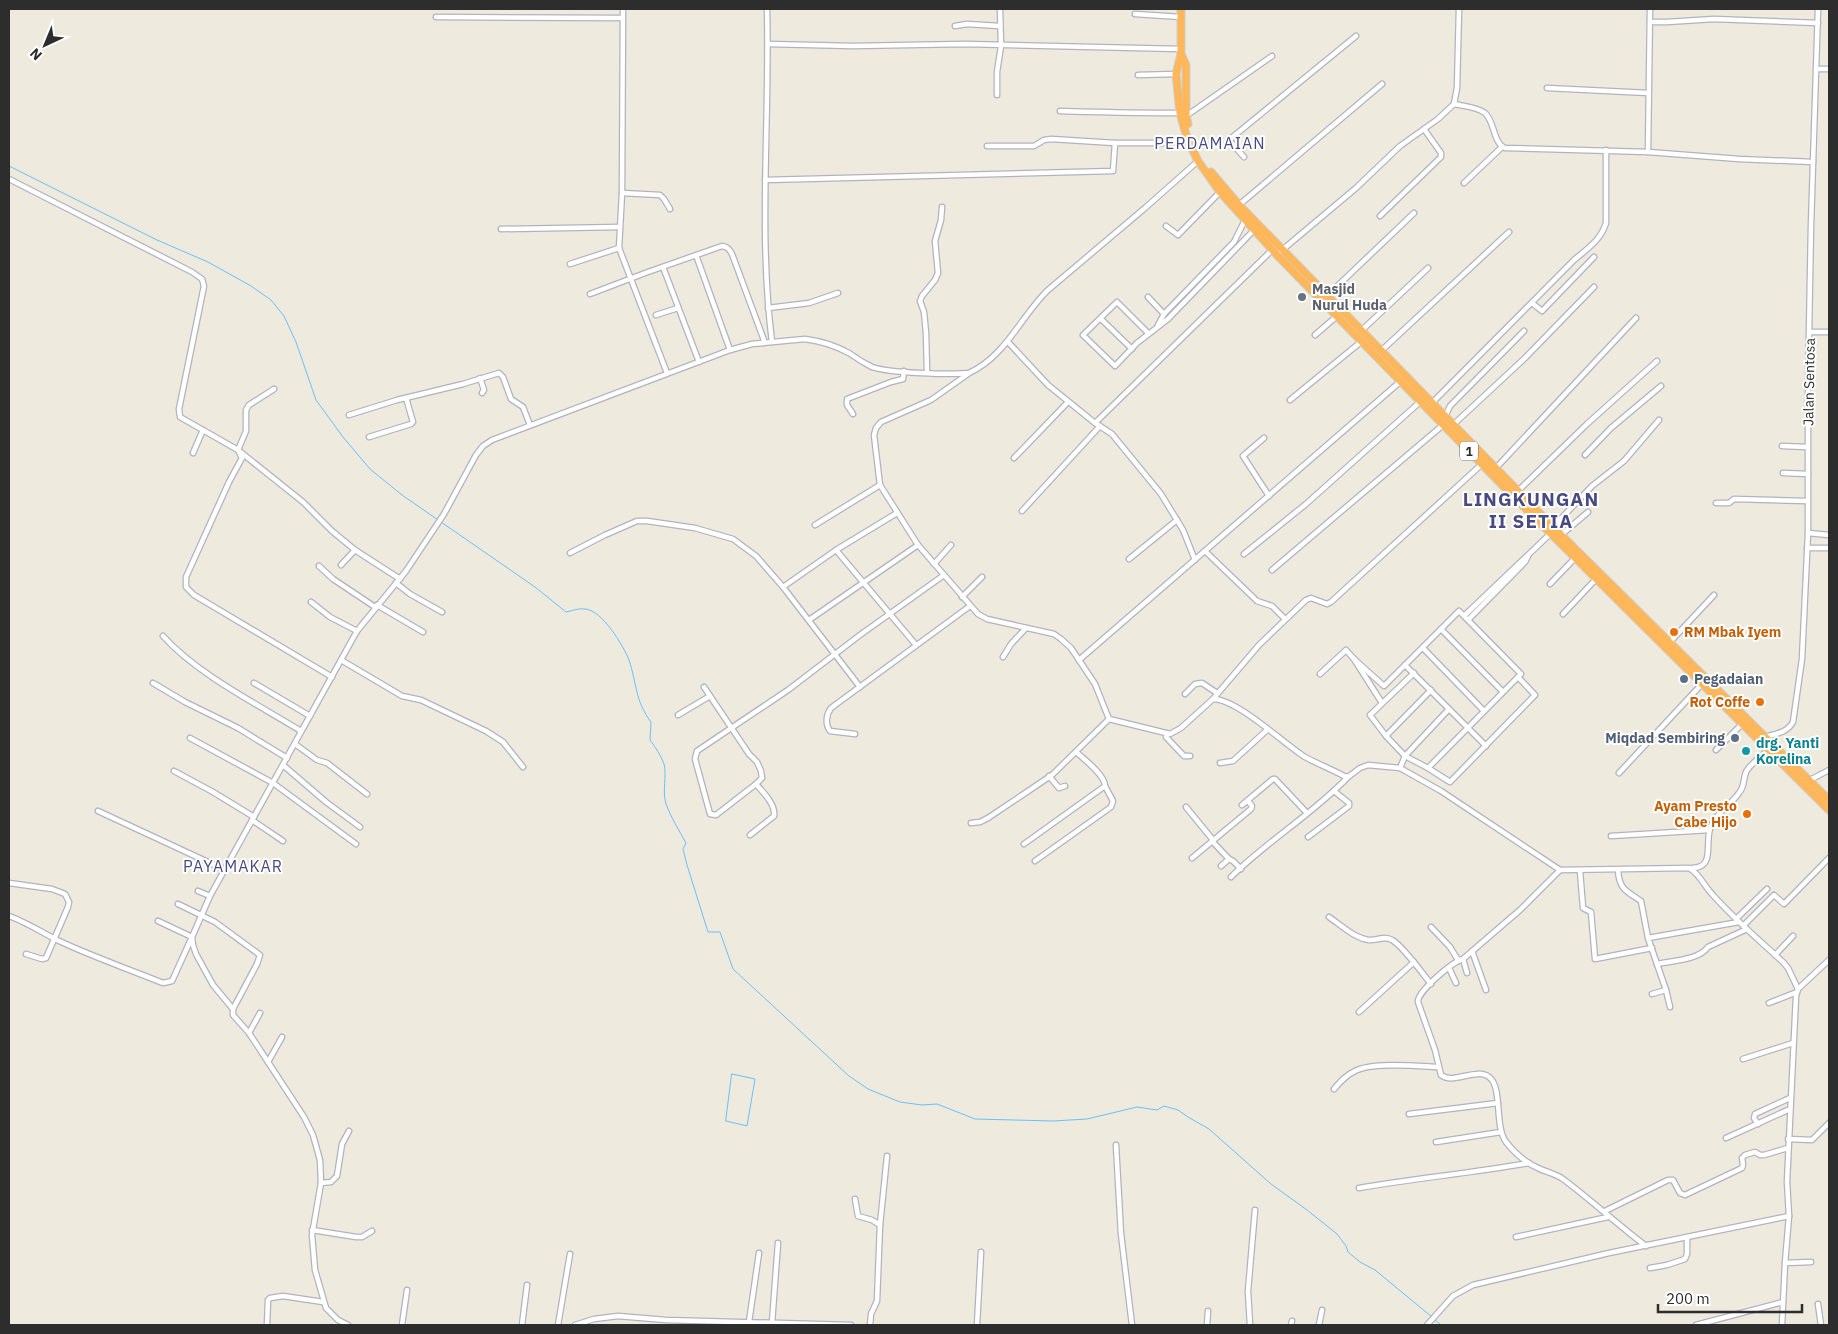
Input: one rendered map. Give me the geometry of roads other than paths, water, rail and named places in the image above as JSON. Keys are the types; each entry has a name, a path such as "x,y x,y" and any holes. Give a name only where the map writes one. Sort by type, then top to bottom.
{"highway":[{"name":"1","path":"1181,9 1181,51 1176,74 1187,138 1198,161 1220,192 1274,253 1362,341 1454,424 1518,491 1575,558 1829,810"},
{"name":"1","path":"1181,51 1186,65 1183,115 1201,158 1217,180 1381,350 1421,401 1443,425 1552,531 1561,536 1828,796"}],"street":[{"path":"623,9 622,193 619,248 667,374"},
{"path":"767,9 766,261 772,342"},
{"path":"997,95 996,72 1001,46 1000,9"},
{"path":"1022,511 1097,424 1274,253 1283,250 1356,188 1400,146 1438,120 1454,104 1457,88 1459,9"},
{"path":"1648,152 1650,9"},
{"name":"Jalan Sentosa","path":"1757,740 1787,730 1791,726 1795,715 1802,659 1808,533 1807,447 1818,9"},
{"path":"1135,14 1181,17"},
{"path":"436,17 622,18"},
{"path":"1650,22 1723,19 1818,23"},
{"path":"955,26 967,24 999,26"},
{"path":"1244,157 1229,140 1356,36"},
{"path":"768,44 853,46 965,44 1181,51"},
{"path":"1060,112 1144,114 1157,112 1183,115 1272,56"},
{"path":"1817,69 1829,69"},
{"path":"1138,75 1176,74"},
{"path":"1239,204 1382,84"},
{"path":"1547,88 1648,93"},
{"path":"1454,104 1486,114 1502,147"},
{"path":"1380,216 1441,157 1441,153 1424,130"},
{"path":"987,146 1034,146 1044,140 1052,139 1115,143 1169,143 1187,138"},
{"path":"765,180 1113,172 1115,143"},
{"path":"1502,147 1514,149 1648,152 1813,162"},
{"path":"1464,183 1502,147"},
{"path":"1432,403 1574,260 1596,241 1605,228 1606,150"},
{"path":"1109,719 1095,684 1068,644 1054,634 983,618 970,606 918,546 880,485 874,435 878,425 886,419 931,400 977,369 1008,342 1035,304 1048,290 1198,161"},
{"path":"9,179 192,272 202,279 204,286 179,413 180,417 238,450 303,502 332,531 355,550 398,581 410,594 442,612"},
{"path":"1166,226 1178,235 1220,192"},
{"path":"622,193 662,196 670,209"},
{"path":"927,372 924,312 920,301 938,273 935,241 941,220 942,207"},
{"path":"1328,296 1414,213"},
{"path":"1158,325 1164,314 1234,242 1245,220"},
{"path":"501,229 619,227"},
{"path":"1148,333 1116,302 1083,335 1115,366 1148,333 1170,316 1254,230"},
{"path":"1381,350 1509,232"},
{"path":"590,294 722,246 729,249 765,343"},
{"path":"570,264 619,248"},
{"path":"696,255 730,350"},
{"path":"1532,303 1542,311 1594,257"},
{"path":"663,266 699,362"},
{"path":"1361,331 1428,268"},
{"path":"1454,424 1525,358 1594,287"},
{"path":"768,308 809,303 838,293"},
{"path":"1148,297 1164,314"},
{"path":"656,315 678,308"},
{"path":"1315,335 1337,316"},
{"path":"1496,468 1636,318"},
{"path":"1101,319 1132,349"},
{"path":"1445,417 1450,406 1524,331"},
{"path":"1810,332 1829,332"},
{"path":"9,916 36,927 56,939 163,983 172,981 223,869 253,819 357,631 398,581 444,514 483,446 492,440 730,350 772,342 805,339 821,341 875,368 969,373"},
{"path":"1290,400 1362,341"},
{"path":"1008,342 1048,385 1112,434 1160,494 1183,530 1195,560"},
{"path":"1518,491 1587,424 1657,361"},
{"path":"853,414 848,405 848,399 891,382 903,380 904,371"},
{"path":"349,415 499,373 502,374 511,399 523,408 530,425"},
{"path":"480,378 484,390 482,393"},
{"path":"1079,660 1403,379"},
{"path":"1585,455 1611,428 1661,386"},
{"path":"274,389 249,405 246,410 246,431 238,450 242,458 240,466 229,482 186,577 186,587 194,594 332,677"},
{"path":"369,437 411,424 406,398"},
{"path":"1244,554 1306,504 1421,401"},
{"path":"1014,458 1068,402"},
{"path":"1465,615 1525,562 1528,555 1592,486 1624,461 1659,420"},
{"path":"1272,570 1443,425"},
{"path":"193,453 202,430"},
{"path":"1264,438 1244,456 1270,496"},
{"path":"1782,446 1807,447"},
{"path":"1109,719 1167,734 1181,728 1213,699 1216,693 1259,645 1285,619 1310,598 1323,604 1331,602 1482,464"},
{"path":"1783,473 1808,474"},
{"path":"815,525 880,485"},
{"path":"1716,503 1729,503 1734,499 1808,501"},
{"path":"1561,536 1588,512"},
{"path":"782,586 897,513"},
{"path":"1129,559 1177,520"},
{"path":"570,553 604,535 637,521 673,524 713,532 733,539 756,556 782,586 860,687"},
{"path":"1808,533 1829,535"},
{"path":"934,564 951,545"},
{"path":"809,620 918,546"},
{"path":"1807,548 1829,548"},
{"path":"342,565 355,550"},
{"path":"836,550 916,645"},
{"path":"1205,551 1257,602 1272,606 1285,619"},
{"path":"1550,584 1575,558"},
{"path":"319,566 333,579 423,632"},
{"path":"704,687 731,728 759,766 762,778 716,814 710,814 695,756 700,748 731,728 788,690 944,575"},
{"path":"962,597 982,577"},
{"path":"1563,614 1596,579"},
{"path":"1469,619 1494,590"},
{"path":"1669,643 1714,595"},
{"path":"311,602 330,617 357,631"},
{"path":"855,734 830,731 827,713 831,708 970,606"},
{"path":"1320,674 1346,650 1384,686 1460,611 1465,615 1521,674 1428,768"},
{"path":"1003,657 1011,644 1026,628"},
{"path":"1441,629 1503,692"},
{"path":"163,636 174,648 204,671 302,731"},
{"path":"1423,648 1484,711"},
{"path":"1354,659 1382,703"},
{"path":"341,660 402,696 421,700 486,731 503,742 523,767"},
{"path":"1406,665 1486,746"},
{"path":"1414,673 1370,715 1405,756 1450,782 1535,695 1518,677"},
{"path":"153,682 185,702 238,728 287,758"},
{"path":"254,683 310,716"},
{"path":"1185,694 1195,684 1202,683 1216,693"},
{"path":"1619,773 1701,685"},
{"path":"1386,736 1431,690"},
{"path":"678,715 710,696"},
{"path":"1213,699 1234,705 1305,757 1348,777"},
{"path":"1400,768 1405,756 1449,709"},
{"path":"971,823 980,822 988,818 1049,776 1109,719"},
{"path":"1716,750 1742,724"},
{"path":"1220,763 1233,761 1267,730"},
{"path":"1167,734 1166,737 1184,756 1190,756"},
{"path":"190,738 273,783 356,844"},
{"path":"295,744 317,760 327,763 367,794"},
{"path":"1231,877 1334,791 1348,777 1360,768 1368,765 1400,768 1441,791 1560,870 1699,868 1706,862 1709,830 1714,819 1739,793 1745,783 1747,770 1768,750"},
{"path":"1035,861 1111,807 1113,801 1105,786 1105,780 1076,752"},
{"path":"283,765 326,802 360,827"},
{"path":"1810,780 1829,770"},
{"path":"174,771 213,792 283,841"},
{"path":"1049,776 1058,788 1065,786"},
{"path":"1242,805 1275,779 1307,813"},
{"path":"750,835 774,816 775,813 769,800 756,784"},
{"path":"1024,844 1105,786"},
{"path":"1308,837 1349,806 1349,803 1334,791"},
{"path":"1192,858 1251,809 1252,806 1248,800"},
{"path":"1186,807 1229,859 1240,869"},
{"path":"98,811 223,869"},
{"path":"1611,836 1709,830"},
{"path":"1658,964 1696,956 1741,924 1774,895 1784,904 1829,858"},
{"path":"1222,866 1229,859"},
{"path":"1689,868 1698,874 1711,893 1741,924 1788,968 1797,991 1788,1140 1787,1182 1789,1216 1782,1325"},
{"path":"1560,870 1520,910 1449,968 1417,1000 1435,1050 1441,1075 1446,1078 1481,1074 1489,1077 1493,1083 1498,1103 1501,1132 1510,1146 1530,1163 1560,1177 1646,1246"},
{"path":"1618,870 1623,889 1641,901 1648,938 1658,964 1670,1007"},
{"path":"1580,871 1583,908 1591,912 1595,959 1652,948"},
{"path":"9,883 52,889 65,894 68,902 68,907 56,939 45,959 26,954"},
{"path":"1648,938 1741,924 1767,889"},
{"path":"198,891 210,896"},
{"path":"178,904 215,922 260,955 233,1008 233,1015 249,1033 310,1126 320,1160 321,1184 312,1230 315,1270 324,1302 334,1317 348,1325"},
{"path":"1329,917 1351,933 1365,939 1392,939 1414,962 1431,984"},
{"path":"158,921 192,937"},
{"path":"1431,927 1450,947 1467,973"},
{"path":"1775,955 1793,936"},
{"path":"192,937 196,954 213,985 233,1008"},
{"path":"1472,951 1486,990"},
{"path":"1769,1002 1797,991 1829,960"},
{"path":"1359,1012 1414,962"},
{"path":"1449,968 1456,983"},
{"path":"1652,994 1666,990"},
{"path":"249,1033 260,1013"},
{"path":"268,1062 282,1037"},
{"path":"1743,1059 1793,1043"},
{"path":"1334,1089 1349,1074 1360,1069 1391,1066 1438,1067"},
{"path":"1758,1124 1754,1118 1755,1114 1790,1098"},
{"path":"1409,1114 1498,1103"},
{"path":"1726,1138 1790,1109"},
{"path":"1788,1140 1812,1140 1829,1123"},
{"path":"321,1184 333,1181 337,1176 342,1144 349,1131"},
{"path":"1436,1142 1501,1132"},
{"path":"1116,1145 1121,1234 1132,1325"},
{"path":"1605,1212 1668,1180 1673,1180 1680,1193 1685,1195 1742,1168 1742,1158 1745,1155 1755,1152 1764,1155 1788,1148"},
{"path":"870,1325 871,1314 877,1301 880,1225 888,1156"},
{"path":"1359,1188 1409,1179 1437,1177 1530,1163"},
{"path":"855,1199 858,1216 872,1220 880,1225"},
{"path":"1250,1325 1248,1291 1254,1210"},
{"path":"1428,1324 1453,1296 1472,1285 1789,1216"},
{"path":"1516,1237 1608,1217"},
{"path":"312,1230 356,1237 362,1237 372,1231"},
{"path":"1650,1268 1685,1259 1687,1254 1687,1238"},
{"path":"772,1323 778,1243"},
{"path":"977,1325 981,1252"},
{"path":"749,1322 759,1253"},
{"path":"558,1325 570,1254"},
{"path":"1785,1264 1811,1262"},
{"path":"522,1325 527,1284"},
{"path":"402,1325 407,1290"},
{"path":"267,1325 268,1300 270,1298 283,1296 324,1302"},
{"path":"1696,1325 1783,1302"},
{"path":"1818,1304 1821,1325"},
{"path":"1319,1325 1322,1310"},
{"path":"1207,1325 1208,1311"},
{"path":"574,1325 594,1318 606,1317 666,1322 851,1325"}],"waterway":[{"path":"9,166 157,240 208,262 251,286 271,300 284,316 296,342 316,400 343,437 370,469 402,495 535,587 566,612 585,609 592,611 605,622 617,638 629,660 639,699 651,722 650,740 660,754 664,764 666,804 686,843 683,849 708,932 720,932 733,969 849,1076 868,1089 900,1102 922,1105 937,1104 975,1119 1053,1121 1087,1119 1137,1107 1157,1110 1164,1106 1178,1110 1209,1129 1271,1184 1337,1234 1348,1252 1360,1262 1375,1270 1432,1317"},
{"path":"732,1074 755,1079 747,1126 726,1121 732,1074"},
{"path":"1435,1320 1441,1325"}],"place":[{"name":"Masjid Nurul Huda","path":"1302,297"},
{"name":"RM Mbak Iyem","path":"1674,632"},
{"name":"Pegadaian","path":"1684,679"},
{"name":"Rot Coffe","path":"1760,702"},
{"name":"Miqdad Sembiring","path":"1735,738"},
{"name":"drg. Yanti Korelina","path":"1746,751"},
{"name":"Ayam Presto Cabe Hijo","path":"1747,814"}],"district":[{"name":"PERDAMAIAN","path":"1210,143"},
{"name":"LINGKUNGAN II SETIA","path":"1531,510"},
{"name":"PAYAMAKAR","path":"233,866"}]}
